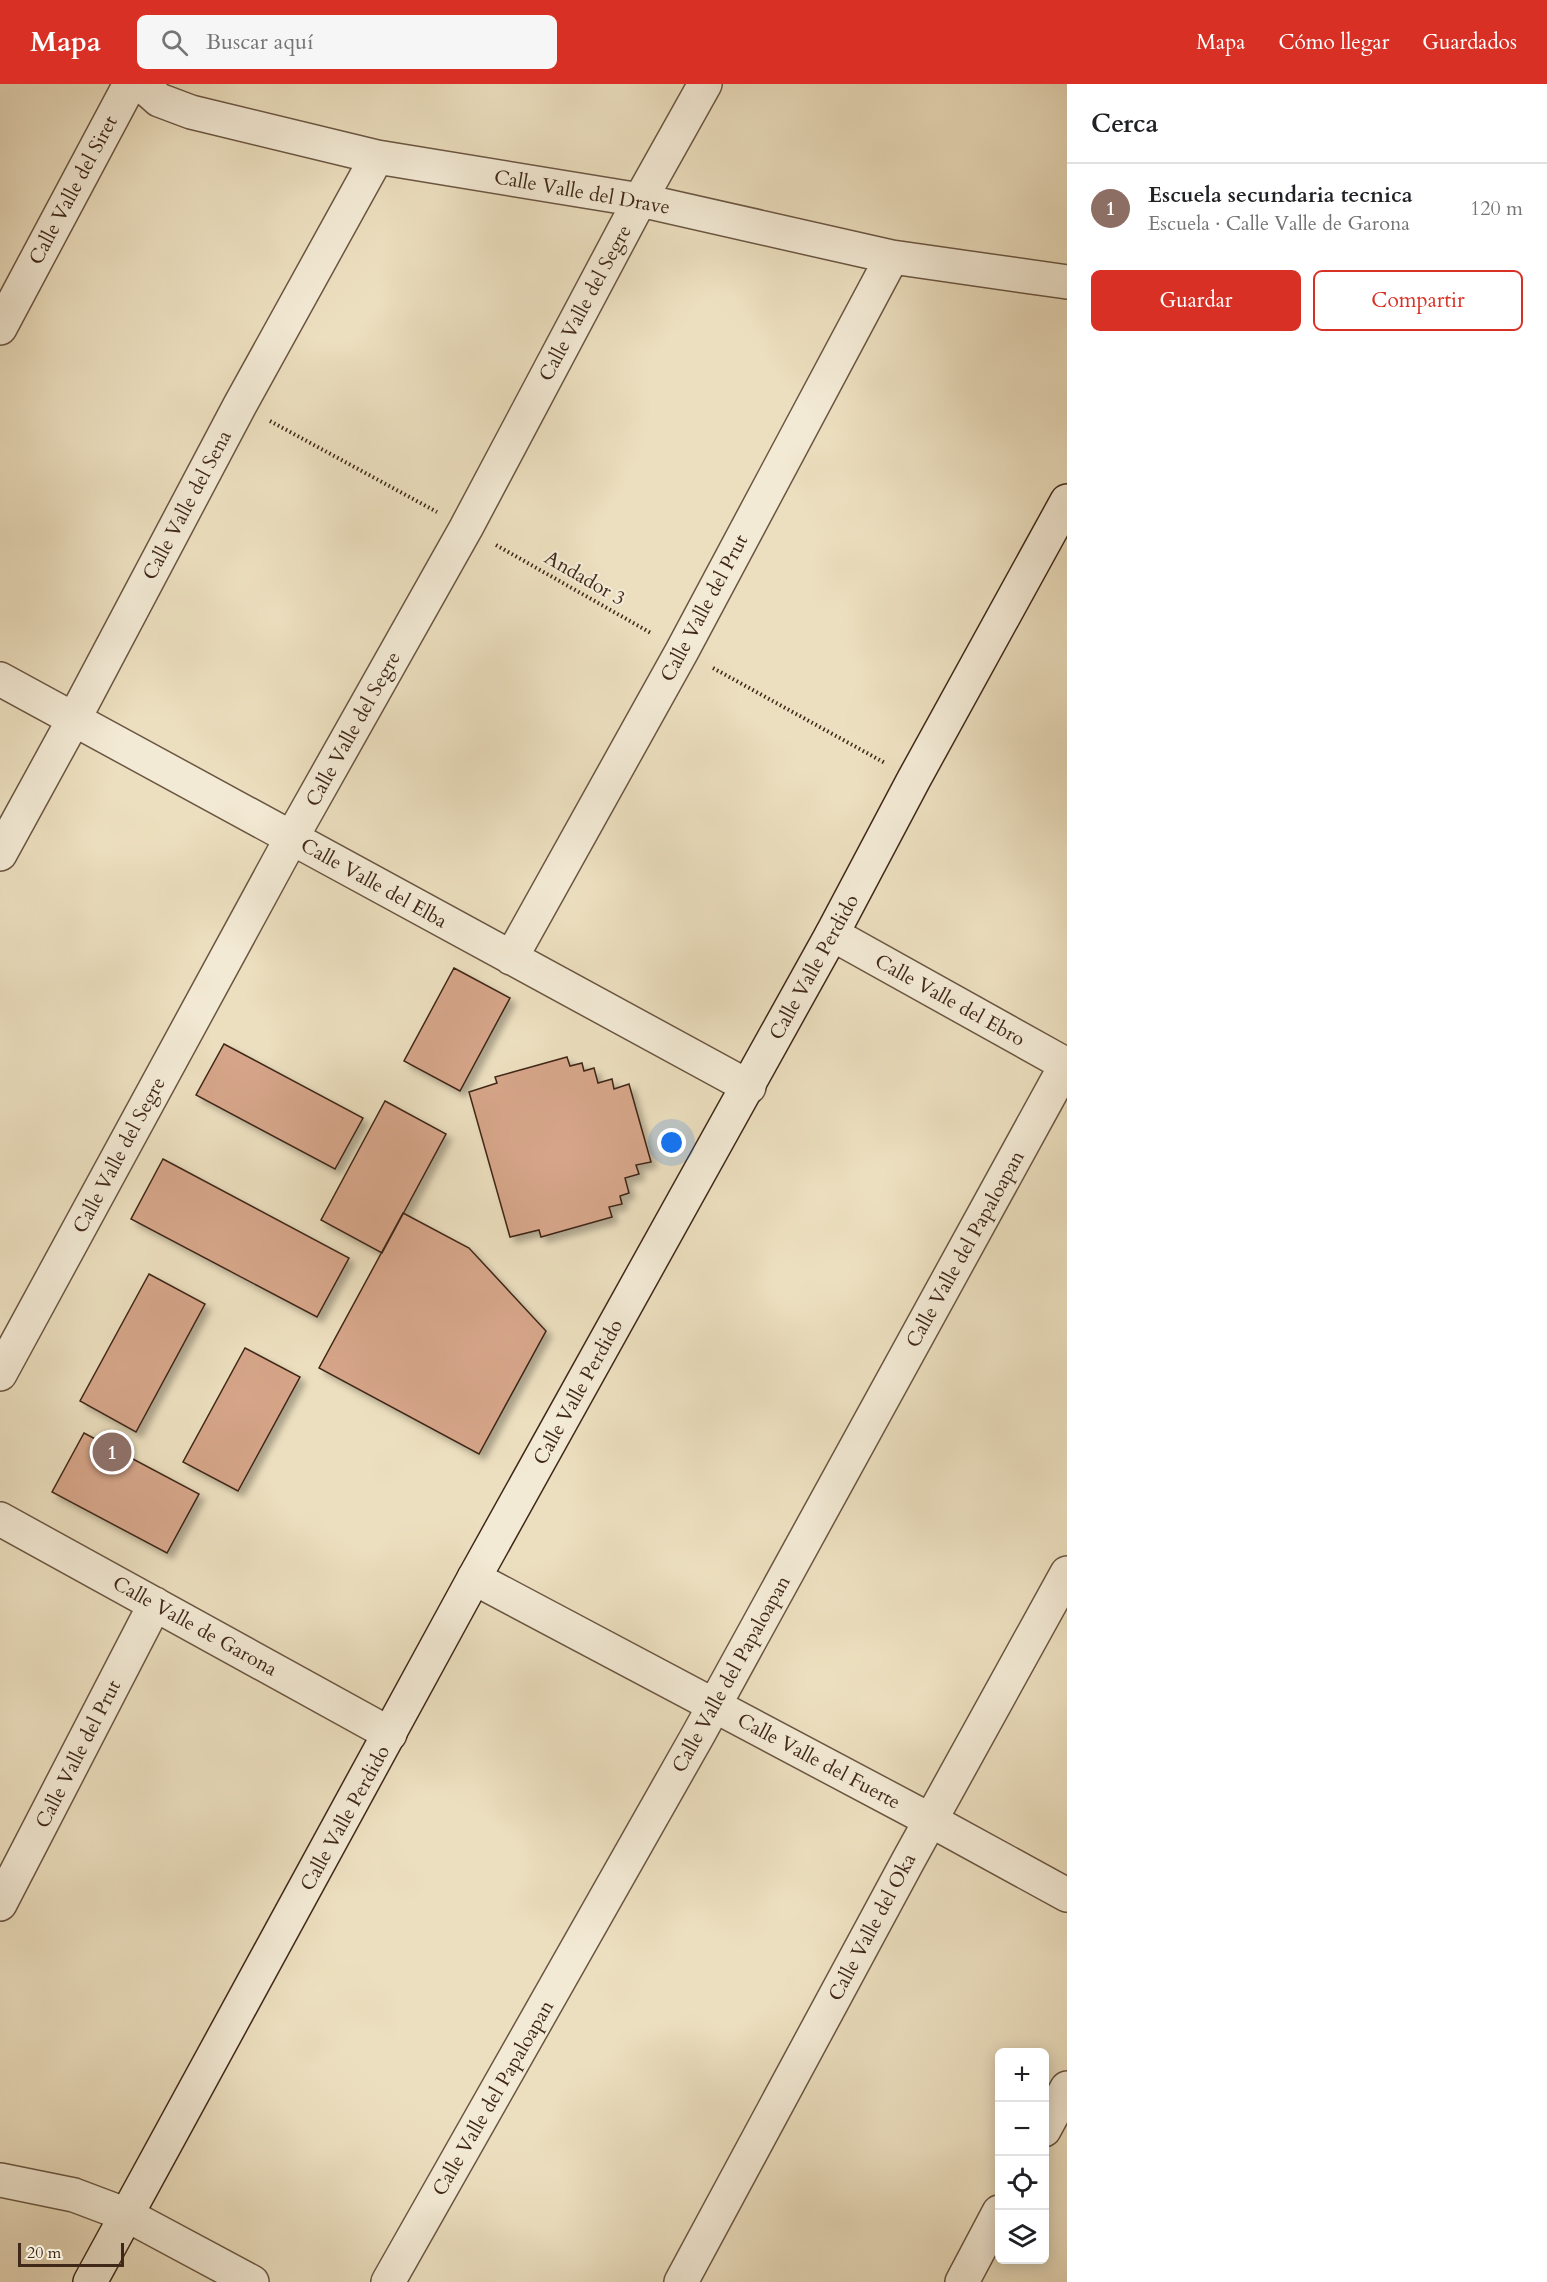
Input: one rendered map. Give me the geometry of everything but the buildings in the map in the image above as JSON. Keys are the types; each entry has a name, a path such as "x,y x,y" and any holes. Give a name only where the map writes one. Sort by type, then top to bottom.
{"street":[{"name":"Calle Valle del Siret","path":"0,328 130,84"},
{"name":"Calle Valle del Drave","path":"141,84 159,100 191,112 377,157 640,200 892,256 1067,282"},
{"name":"Calle Valle del Segre","path":"0,1374 292,837 466,528 640,200 705,84"},
{"name":"Calle Valle del Sena","path":"0,854 240,405 377,157"},
{"name":"Calle Valle del Prut","path":"511,958 682,651 892,256"},
{"name":"Calle Valle Perdido","path":"90,2282 474,1578 749,1087 914,779 1067,501"},
{"name":"Calle Valle del Elba","path":"0,680 749,1087"},
{"name":"Calle Valle del Ebro","path":"832,934 1067,1064"},
{"name":"Calle Valle del Papaloapan","path":"388,2282 714,1706 1067,1064"},
{"name":"Calle Valle de Garona","path":"0,1519 390,1734"},
{"name":"Calle Valle del Oka","path":"681,2282 930,1820 1067,1572"},
{"name":"Calle Valle del Fuerte","path":"474,1578 1067,1894"},
{"name":"Calle Valle del Prut","path":"0,1904 155,1604"},
{"path":"1049,2121 1067,2088"},
{"path":"0,2180 74,2195 127,2215 252,2282"},
{"path":"962,2282 995,2220"}],"path":[{"name":"Andador 3","path":"240,405 466,528 914,779"}],"place":[{"name":"Escuela secundaria tecnica","path":"112,1452"}]}
